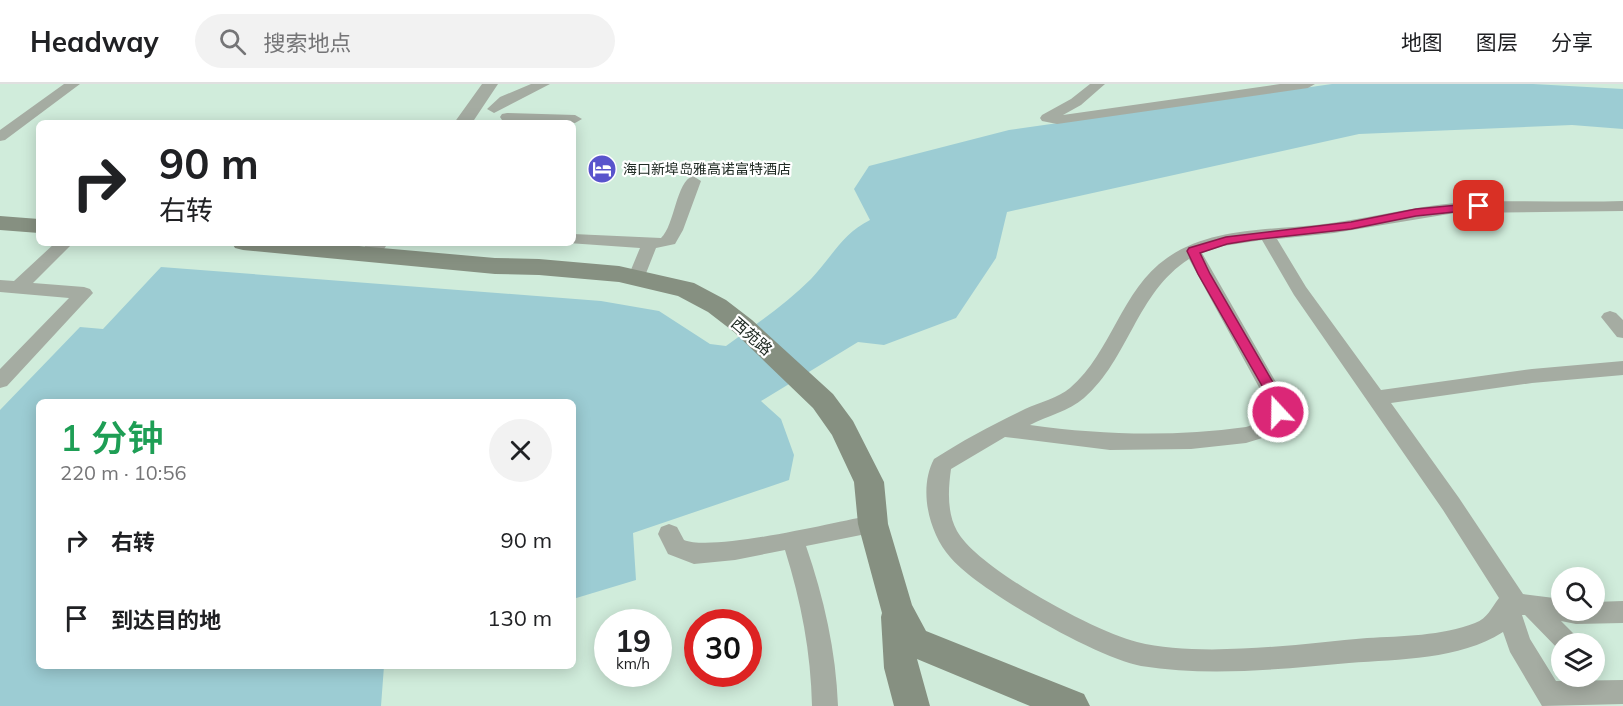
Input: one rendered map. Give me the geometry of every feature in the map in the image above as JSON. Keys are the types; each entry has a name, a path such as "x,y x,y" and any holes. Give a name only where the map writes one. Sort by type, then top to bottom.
{"main road":[{"path":"0,223 36,226"},
{"name":"西苑路","path":"322,246 375,248 495,266 573,270 637,278 685,289 717,306 743,326 823,400 843,429 869,482 873,524 897,609 914,642 1072,706"},
{"path":"897,609 901,668 912,706"}],"street":[{"path":"0,137 73,84"},
{"path":"465,120 490,84"},
{"path":"502,116 505,100 543,84"},
{"path":"1098,84 1076,102 1047,118 1057,120 1308,84"},
{"path":"474,108 502,116 575,119"},
{"path":"576,239 661,243 670,239 677,227 679,214 693,181"},
{"path":"1551,609 1518,605 1495,625 1465,638 1398,647 1245,658 1190,659 1136,654 1053,615 983,572 958,550 941,519 936,491 941,465 968,446 1075,395 1095,374 1123,322 1139,298 1172,261 1193,251 1226,241 1351,225 1416,212 1461,208 1623,206"},
{"path":"1267,235 1300,291 1451,504 1518,605 1553,633"},
{"path":"637,278 650,243"},
{"path":"9,287 61,246"},
{"path":"1003,429 1097,441 1215,441 1267,430 1275,423 1278,412 1271,391 1193,251"},
{"path":"0,381 84,292 9,287"},
{"path":"1610,317 1623,332"},
{"path":"1376,399 1532,376 1623,368"},
{"path":"669,534 676,547 694,554 735,550 873,524"},
{"path":"792,540 804,573 824,671 825,706"},
{"path":"1518,605 1519,645 1552,699 1598,691 1623,692"},
{"path":"1605,612 1623,612"}],"water":[{"path":"1332,84 1533,84 1623,89 1623,129 1572,125 1359,134 1007,212 996,258 956,318 884,345 858,342 761,401 781,419 794,455 789,480 633,533 636,580 576,598 576,399 36,399 36,669 384,669 381,706 0,706 0,410 80,327 103,329 161,267 601,301 659,311 710,344 726,346 791,297 811,279 852,232 870,220 854,189 869,166 1009,130"}],"place":[{"name":"海口新埠岛雅高诺富特酒店","path":"602,169"}],"route":[{"path":"1278,412 1271,391 1193,251 1226,241 1351,225 1416,212 1479,206"}]}
